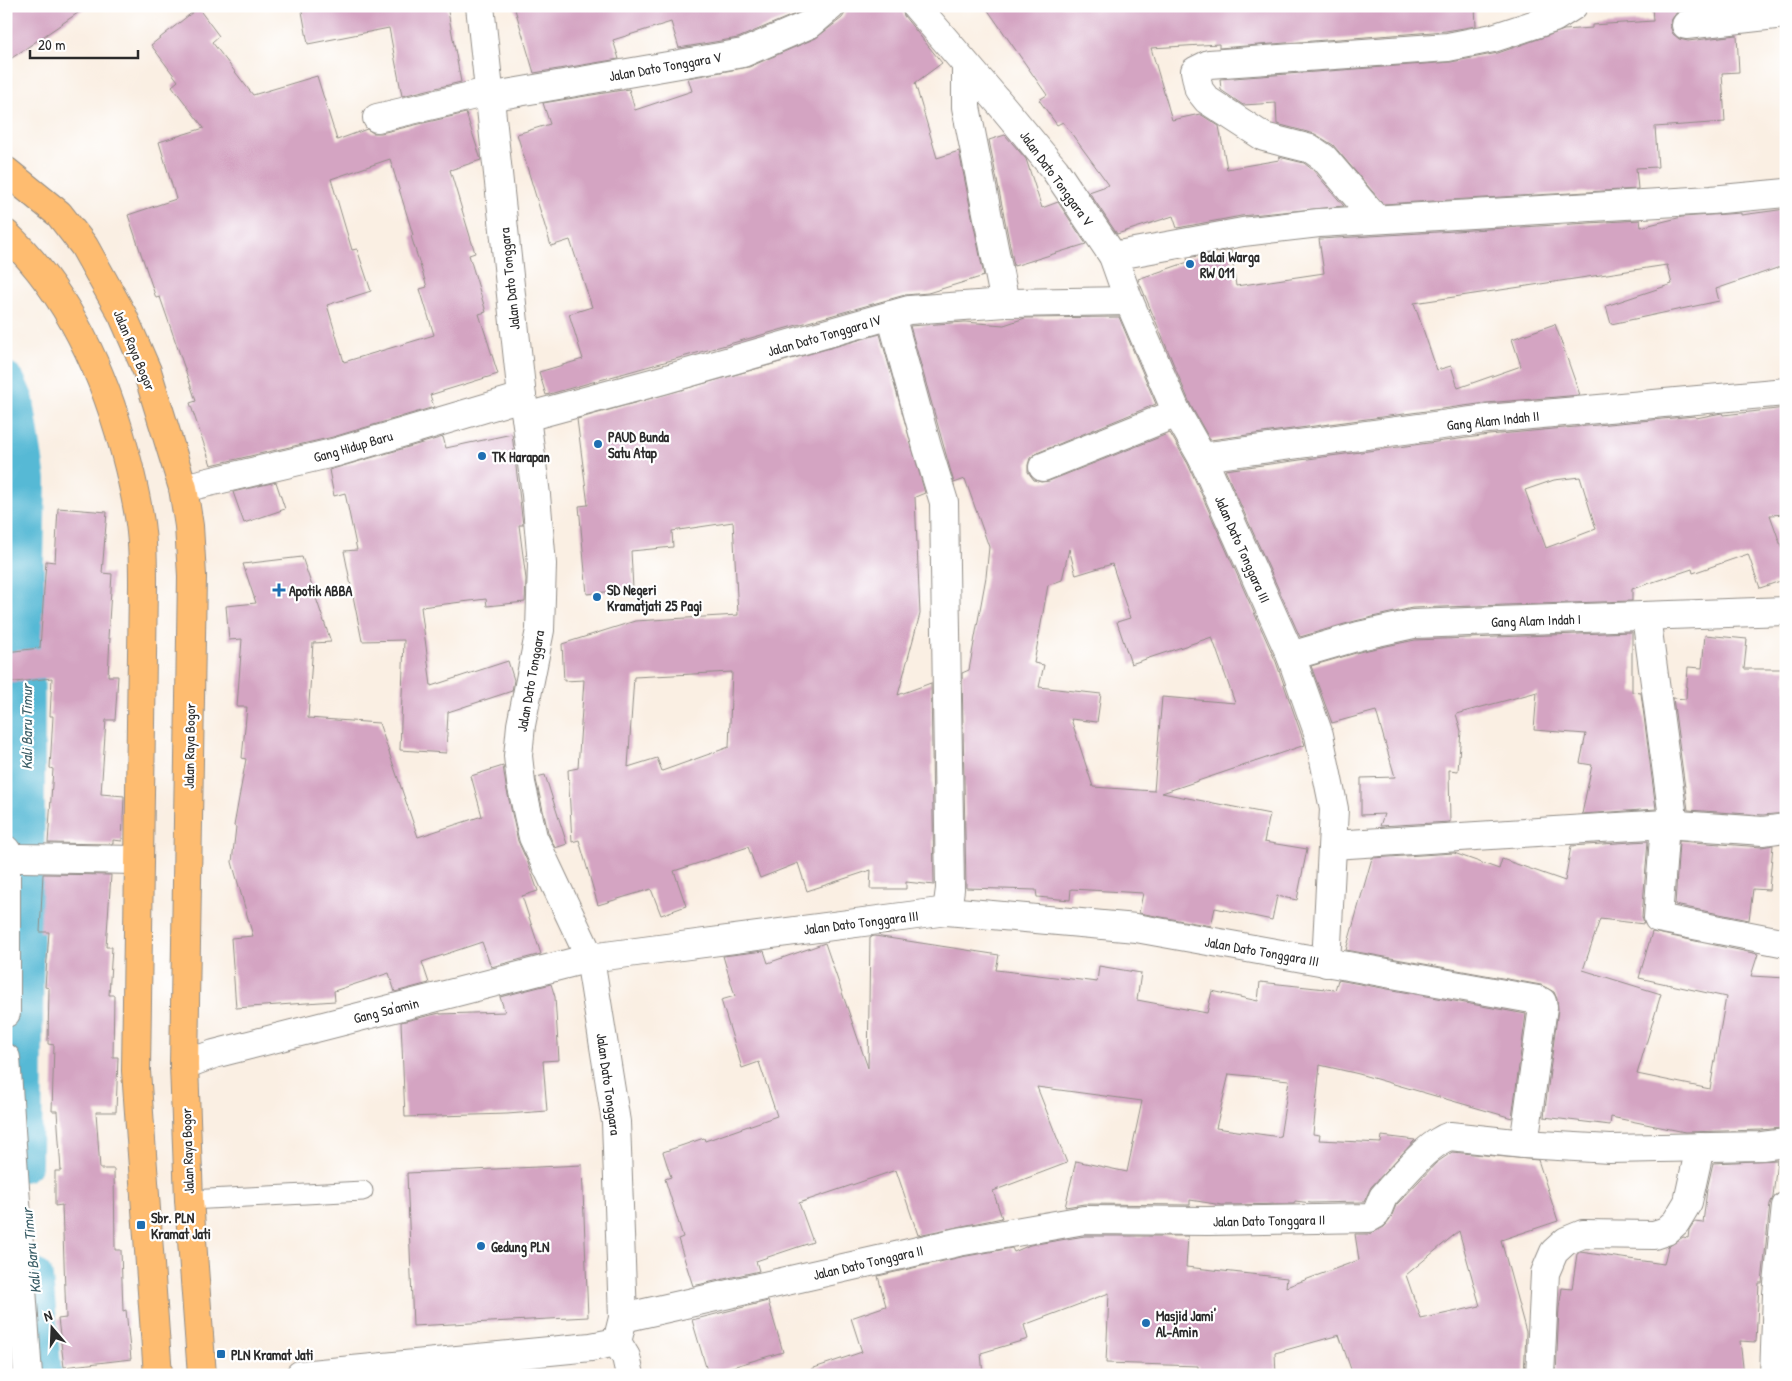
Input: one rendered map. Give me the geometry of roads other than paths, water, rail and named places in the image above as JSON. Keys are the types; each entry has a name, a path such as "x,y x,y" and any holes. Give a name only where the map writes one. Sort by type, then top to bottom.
{"highway":[{"name":"Jalan Raya Bogor","path":"6,171 59,214 84,246 123,316 147,371 183,488 189,526 192,576 184,1065 189,1200 202,1375"},
{"path":"9,242 54,289 82,337 102,380 119,427 133,486 141,532 143,585 136,1071 158,1375"}],"street":[{"name":"Jalan Dato Tonggara","path":"480,6 488,95 542,564 540,630 521,726 518,756 521,783 533,837 590,958 616,1122 620,1330 630,1375"},
{"name":"Jalan Dato Tonggara V","path":"377,118 488,95 743,52 810,24 831,6"},
{"name":"Jalan Dato Tonggara V","path":"916,6 1054,170 1114,256 1129,301"},
{"path":"1376,219 1324,158 1311,149 1264,137 1207,100 1199,90 1195,71 1208,64 1448,47 1492,38 1545,21 1554,18 1573,6"},
{"path":"1686,25 1786,14"},
{"path":"966,65 966,107 982,196 1005,302"},
{"path":"1114,256 1243,232 1319,223 1702,201 1786,193"},
{"name":"Jalan Dato Tonggara IV","path":"524,407 663,380 910,310 1005,302 1129,301"},
{"name":"Jalan Dato Tonggara III","path":"590,958 947,911 1136,928 1326,963 1334,809 1319,736 1291,656 1202,457 1177,413 1129,301"},
{"path":"891,316 944,502 950,889 947,911"},
{"name":"Gang Alam Indah II","path":"1202,457 1487,419 1786,392"},
{"name":"Gang Hidup Baru","path":"183,488 524,407"},
{"path":"1043,467 1177,413"},
{"name":"Gang Alam Indah I","path":"1291,656 1359,636 1413,624 1786,611"},
{"path":"1646,616 1670,825 1658,918 1786,943"},
{"path":"1332,845 1670,825 1763,831 1786,828"},
{"path":"6,1013 18,856 138,860"},
{"name":"Gang Sa'amin","path":"184,1065 214,1054 590,958"},
{"path":"1326,963 1542,1002 1543,1007 1524,1144"},
{"path":"6,1058 28,1375"},
{"name":"Jalan Dato Tonggara II","path":"620,1330 958,1242 1084,1220 1209,1221 1369,1218 1376,1214 1383,1196 1435,1144 1444,1138 1455,1136 1524,1144 1610,1148 1700,1148 1762,1146 1786,1143"},
{"path":"1540,1375 1545,1274 1554,1252 1566,1241 1583,1234 1654,1235 1666,1231 1676,1222 1688,1202 1700,1148"},
{"path":"1774,1375 1778,1294 1786,1206"},
{"path":"300,1375 591,1347 620,1330"}],"lane":[{"path":"189,1200 363,1191"}],"waterway":[{"name":"Kali Baru Timur","path":"6,381 15,401 27,480 25,561 26,776 23,1163"},
{"name":"Kali Baru Timur","path":"34,1278 43,1375"}],"place":[{"name":"Balai Warga RW 011","path":"1190,264"},
{"name":"PAUD Bunda Satu Atap","path":"598,444"},
{"name":"TK Harapan","path":"482,456"},
{"name":"Apotik ABBA","path":"279,590"},
{"name":"SD Negeri Kramatjati 25 Pagi","path":"597,597"},
{"name":"Sbr. PLN Kramat Jati","path":"141,1225"},
{"name":"Gedung PLN","path":"481,1246"},
{"name":"Masjid Jami' Al-Amin","path":"1146,1323"},
{"name":"PLN Kramat Jati","path":"221,1354"}]}
